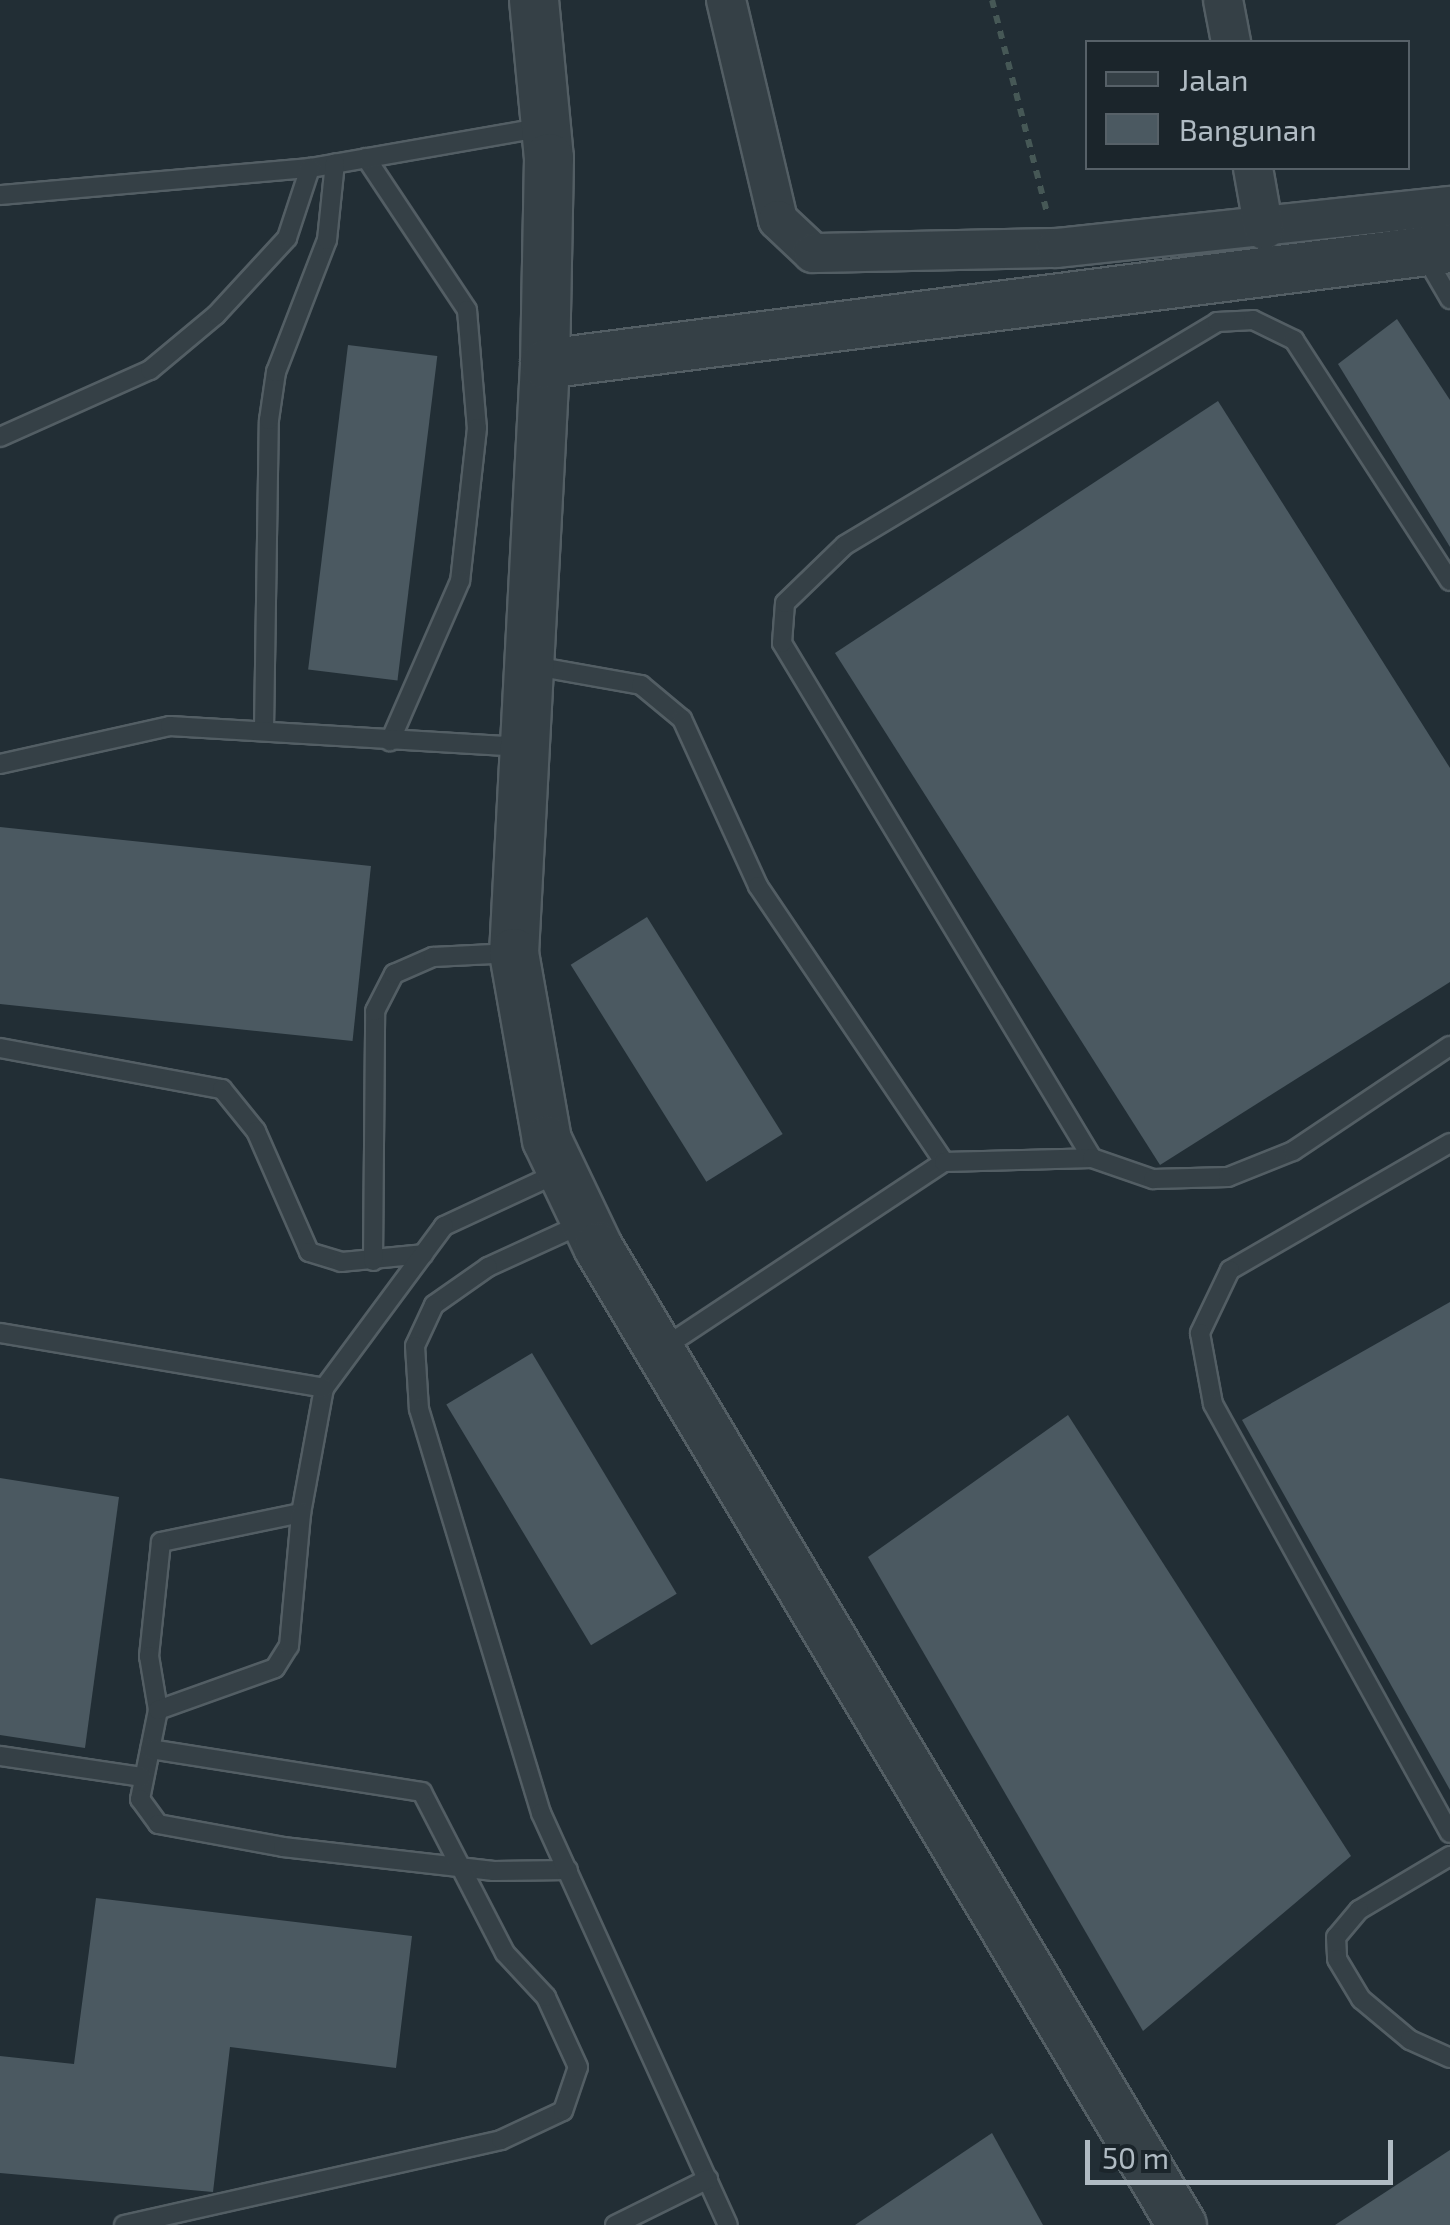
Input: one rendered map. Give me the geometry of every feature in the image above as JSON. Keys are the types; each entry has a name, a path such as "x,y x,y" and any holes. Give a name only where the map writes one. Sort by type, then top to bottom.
{"street":[{"path":"534,0 546,127 545,364 524,664 514,953 560,1172 1167,2218"},
{"path":"726,0 778,220 813,253 1056,248 1264,230 1450,206"},
{"path":"1223,0 1231,40"},
{"path":"1253,170 1264,230"},
{"path":"545,364 1436,249"}],"lane":[{"path":"0,195 310,168 546,127"},
{"path":"366,158 467,310 477,428 460,580 390,741"},
{"path":"264,730 268,420 276,372 326,240 335,163"},
{"path":"0,437 150,370 216,316 287,238 310,168"},
{"path":"1436,249 1450,299"},
{"path":"1092,1158 782,643 784,603 845,544 1217,322 1253,320 1294,340 1450,581"},
{"path":"524,664 641,685 682,719 758,886 944,1162"},
{"path":"0,764 170,726 520,748"},
{"path":"373,1261 375,1010 394,974 432,956 514,953"},
{"path":"660,1350 944,1162 1092,1158 1153,1179 1228,1177 1293,1151 1450,1046"},
{"path":"0,1048 222,1090 256,1132 310,1252 373,1261 424,1254"},
{"path":"1450,1143 1230,1270 1200,1333 1213,1404 1450,1833"},
{"path":"158,1710 275,1668 289,1646 301,1513 324,1388 444,1226 560,1172"},
{"path":"586,1222 488,1267 434,1305 415,1346 419,1409 517,1744 568,1870 728,2225"},
{"path":"0,1332 324,1388"},
{"path":"301,1513 161,1542 149,1656 158,1710 142,1777 141,1811 158,1824 465,1868 568,1870"},
{"path":"124,2225 316,2189 501,2140 563,2111 578,2067 571,2039 505,1953 437,1806 400,1781 150,1749"},
{"path":"0,1756 142,1777"},
{"path":"1450,1856 1359,1910 1336,1937 1338,1960 1361,1999 1410,2040 1450,2058"},
{"path":"616,2225 708,2179"}],"path":[{"path":"992,0 1056,248"}],"building":[{"path":"1397,319 1450,400 1450,547 1338,364"},
{"path":"348,345 437,356 397,681 308,670"},
{"path":"1218,401 1450,768 1450,982 1160,1165 835,653"},
{"path":"0,827 371,866 353,1041 0,1004"},
{"path":"647,917 783,1134 706,1182 571,965"},
{"path":"1450,1302 1450,1790 1242,1420"},
{"path":"532,1353 677,1594 591,1645 446,1405"},
{"path":"1068,1415 1351,1856 1143,2031 868,1557"},
{"path":"0,1478 119,1497 85,1748 0,1735"},
{"path":"96,1898 412,1936 396,2068 230,2047 213,2192 0,2173 0,2056 74,2064"},
{"path":"992,2133 1043,2225 855,2225"},
{"path":"1450,2150 1450,2225 1335,2225"}]}
